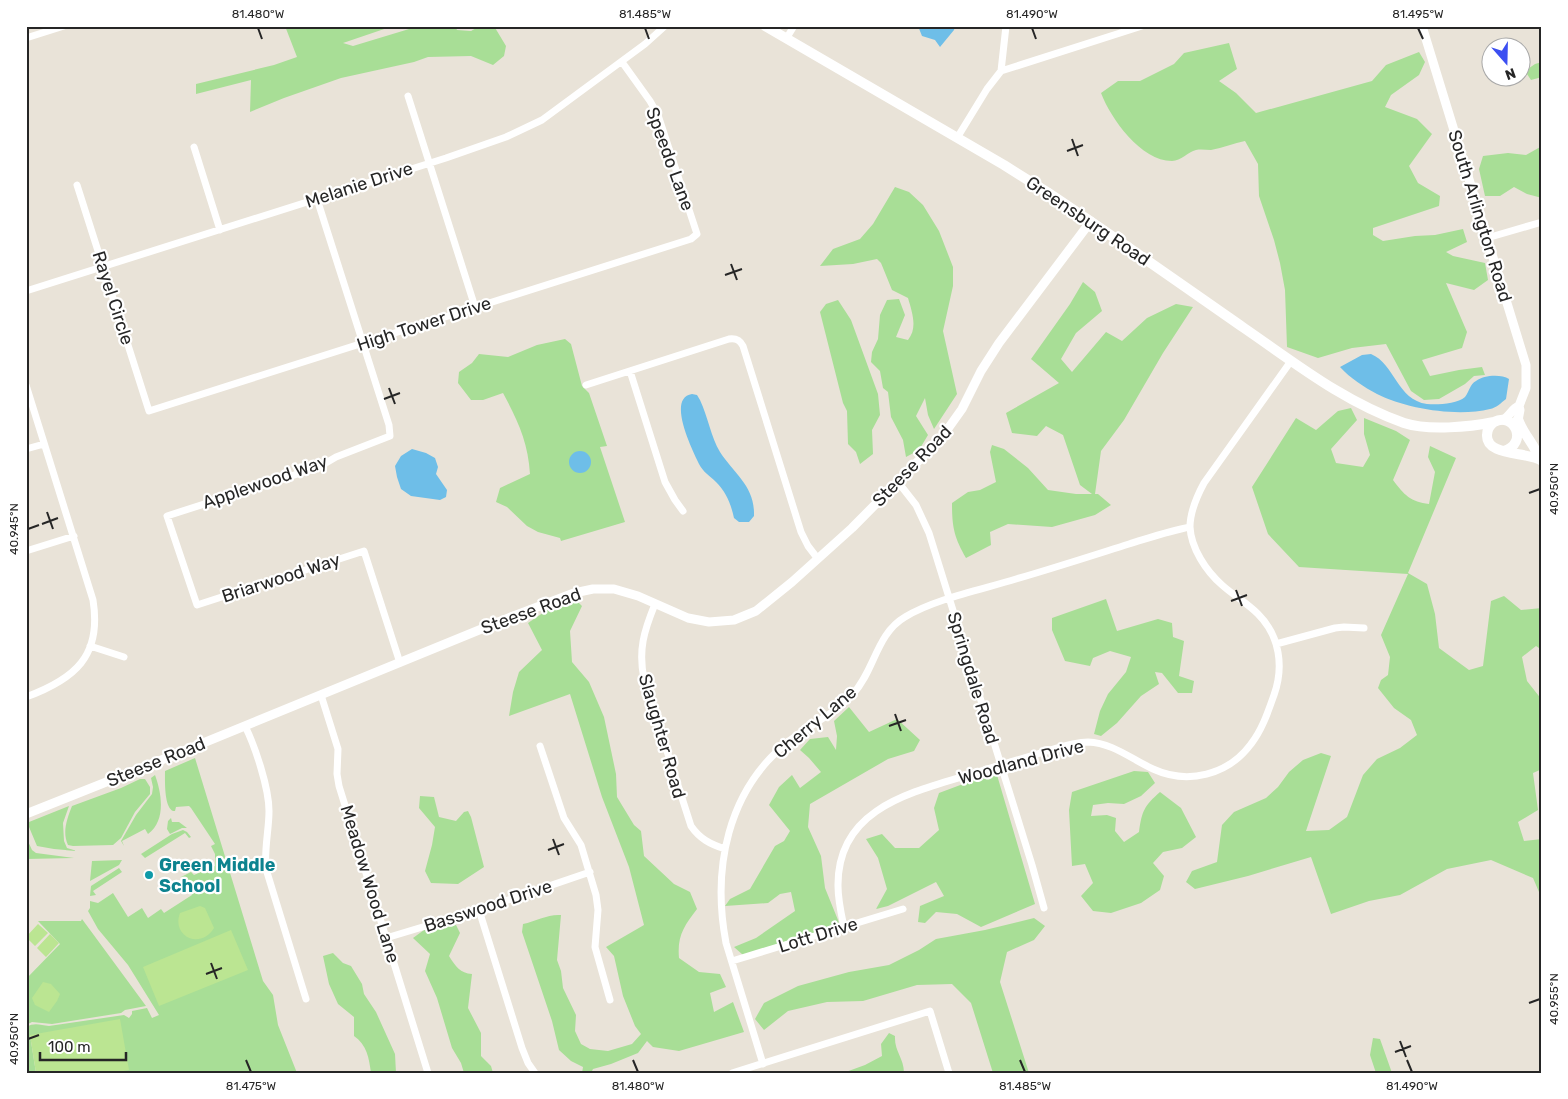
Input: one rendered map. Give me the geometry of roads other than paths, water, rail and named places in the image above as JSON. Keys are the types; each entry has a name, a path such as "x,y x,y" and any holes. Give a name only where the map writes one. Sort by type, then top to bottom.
{"main road":[{"name":"Greensburg Road","path":"765,26 1018,174 1091,221 1335,391 1405,423 1424,426 1468,426 1498,421"},
{"path":"1518,419 1525,436 1538,453 1537,458"},
{"path":"1487,439 1489,427 1498,421 1512,423 1517,433 1537,458"},
{"path":"1468,426 1487,439 1490,446 1494,449 1537,458"},
{"path":"1504,450 1513,446 1516,442 1517,433"}],"street":[{"path":"26,38 64,26"},
{"name":"Melanie Drive","path":"26,291 103,268 506,137 528,127 562,106 622,62 665,26"},
{"path":"786,39 794,26"},
{"path":"1002,71 1006,26"},
{"path":"957,138 987,88 1002,71 1142,26"},
{"name":"South Arlington Road","path":"1422,26 1526,364 1526,388 1519,406 1517,433"},
{"name":"Speedo Lane","path":"622,62 658,115 697,234"},
{"path":"408,96 475,308"},
{"path":"194,147 220,230"},
{"name":"Rayel Circle","path":"77,185 149,411"},
{"path":"317,199 362,343"},
{"name":"Steese Road","path":"26,814 540,605 585,590 614,589 638,596 701,621 734,620 749,615 766,604 818,559 936,444 952,425 962,409 981,370 999,342 1091,221"},
{"path":"1487,238 1542,222"},
{"name":"High Tower Drive","path":"149,411 691,239 697,234"},
{"path":"586,385 729,339 738,340 743,346 801,532 808,546 818,559"},
{"name":"Applewood Way","path":"197,606 167,516 319,467 342,454 390,436 389,425 362,343"},
{"path":"1190,527 1197,498 1204,483 1291,361"},
{"path":"630,371 665,482 683,511"},
{"path":"26,384 94,600 95,620 90,646 82,661 68,677 49,689 26,697"},
{"path":"1498,421 1506,418 1515,407 1519,406"},
{"path":"26,449 44,444"},
{"name":"Springdale Road","path":"898,482 911,498 922,517 1001,765 1044,908"},
{"name":"Cherry Lane","path":"763,1064 726,943 720,883 724,849 742,799 770,759 789,741 840,706 852,695 864,680 883,639 895,625 912,613 1190,527"},
{"name":"Woodland Drive","path":"844,927 838,888 839,870 849,841 863,822 879,808 897,798 1067,745 1086,742 1109,746 1152,769 1169,775 1199,776 1222,769 1235,761 1251,744 1266,716 1278,683 1280,660 1276,644 1270,630 1259,614 1222,585 1207,569 1196,548 1190,527"},
{"path":"26,551 74,536"},
{"name":"Briarwood Way","path":"197,606 364,551 400,663"},
{"name":"Slaughter Road","path":"655,604 642,647 642,668 646,687 690,826 706,842 724,849"},
{"path":"1276,644 1335,628 1364,628"},
{"path":"90,646 124,657"},
{"name":"Meadow Wood Lane","path":"321,695 338,749 337,774 339,786 428,1073"},
{"path":"245,726 268,797 266,869 306,999"},
{"path":"540,746 564,818 581,845 590,872 598,910 595,947 610,1000"},
{"name":"Basswood Drive","path":"386,938 479,910 590,872"},
{"name":"Lott Drive","path":"732,961 903,909"},
{"path":"479,910 522,1048 528,1063 536,1073"},
{"path":"732,1073 930,1011 949,1073"}],"water":[{"path":"918,26 955,26 954,30 940,47 935,40 922,36"},
{"path":"1371,354 1386,365 1402,389 1417,401 1427,404 1447,404 1457,401 1465,397 1474,382 1483,377 1492,376 1502,376 1509,379 1506,399 1492,408 1463,412 1432,410 1403,404 1377,394 1348,375 1340,367 1362,355"},
{"path":"692,394 697,395 700,400 720,452 748,489 754,516 749,522 739,522 734,518 730,503 725,494 720,486 701,467 687,437 681,414 681,405 685,398"},
{"path":"412,449 435,458 438,467 436,474 447,490 446,497 440,500 411,496 401,489 395,466 401,456"},
{"path":"580,451 588,454 591,462 588,470 580,473 572,470 569,462 572,454"}],"place":[{"name":"Green Middle School","path":"149,875"}]}
